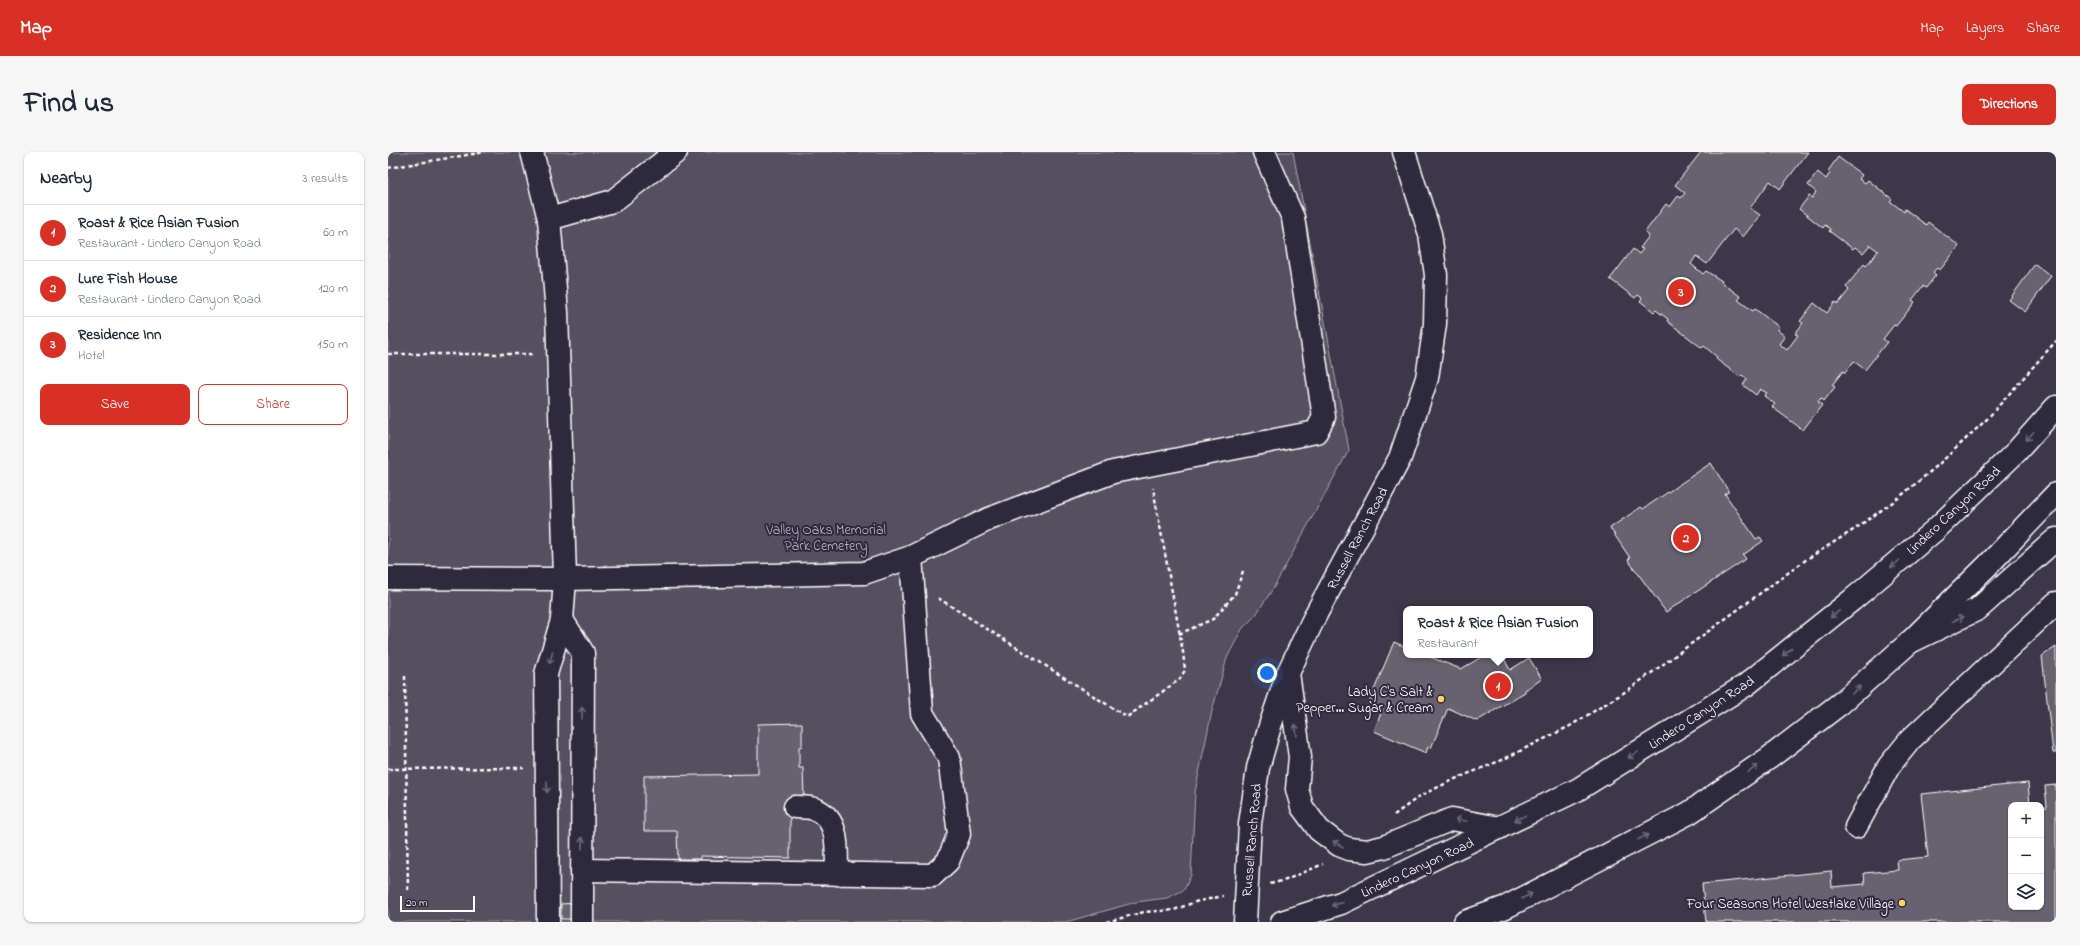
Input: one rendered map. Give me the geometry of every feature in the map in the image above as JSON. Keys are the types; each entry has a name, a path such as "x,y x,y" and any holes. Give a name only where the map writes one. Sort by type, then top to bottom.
{"main road":[{"path":"532,152 549,218 557,312 565,579 562,620 546,674 548,922"},
{"path":"549,218 613,201 676,152"},
{"path":"388,578 565,579 864,573 911,557 989,519 1113,472 1316,432 1324,417 1292,218 1264,152"},
{"name":"Russell Ranch Road","path":"1244,922 1250,824 1258,768 1288,673 1316,614 1400,458 1427,378 1435,324 1436,275 1430,234 1404,152"},
{"name":"Lindero Canyon Road","path":"1282,922 1341,902 1577,790 1746,685 1852,600 1935,530 2016,452 2056,407"},
{"path":"1465,922 1506,907 1689,813 1770,758 1842,703 1910,642 1988,565 2056,494"},
{"path":"1910,642 1978,609 2056,539"},
{"path":"582,870 933,875 948,861 959,834 949,758 922,713 911,557"},
{"path":"1856,827 1889,766 1910,740 2056,603"},
{"path":"562,620 583,653 582,922"},
{"path":"1288,673 1300,757 1297,789 1302,807 1319,830 1338,845 1349,849 1367,851 1384,847 1452,819 1499,828"},
{"path":"795,807 816,809 828,817 836,834 837,874"},
{"path":"1489,922 1506,907"}],"path":[{"path":"388,168 486,152"},
{"path":"1389,819 1420,796 1455,779 1502,760 1570,726 1628,690 1807,559 1861,525 1937,466 1981,425 2029,374 2056,341"},
{"path":"388,354 558,354"},
{"path":"913,582 1127,717 1180,679 1185,670 1180,634 1149,465"},
{"path":"1180,634 1212,619 1235,594 1244,568"},
{"path":"405,676 408,891"},
{"path":"388,769 547,768"},
{"path":"1286,880 1321,866 1325,862"},
{"path":"1106,922 1144,912 1174,910 1195,902"}],"green space":[{"name":"Valley Oaks Memorial Park Cemetery","path":"388,152 1293,152 1349,450 1274,587 1255,616 1242,629 1227,658 1212,711 1195,792 1191,875 1184,890 1167,898 1136,902 1066,922 388,922"}],"building":[{"path":"1701,152 1808,152 1780,189 1770,181 1750,208 1760,215 1743,237 1734,229 1707,264 1696,256 1691,264 1703,274 1706,271 1722,281 1721,282 1741,297 1738,300 1753,311 1755,309 1779,327 1777,330 1785,336 1779,344 1787,350 1798,335 1795,334 1803,323 1800,321 1814,303 1827,313 1835,302 1838,304 1849,290 1846,287 1864,264 1866,266 1878,251 1870,245 1863,253 1855,247 1853,249 1829,231 1830,229 1825,225 1823,228 1799,209 1809,196 1812,198 1816,192 1808,185 1818,172 1826,179 1830,173 1828,171 1838,157 1862,175 1859,179 1865,183 1868,180 1892,199 1890,201 1904,212 1905,209 1926,225 1928,222 1959,246 1940,270 1937,268 1933,272 1936,275 1926,288 1923,286 1912,300 1915,302 1896,326 1894,325 1883,339 1887,342 1865,370 1854,361 1845,373 1843,371 1832,385 1835,387 1824,401 1821,398 1818,402 1822,405 1803,430 1772,407 1775,404 1764,396 1767,393 1760,389 1756,395 1743,385 1747,379 1742,375 1740,377 1716,359 1717,357 1704,346 1702,348 1667,321 1668,319 1656,310 1654,312 1640,301 1642,298 1638,295 1635,298 1610,279 1633,249 1639,254 1643,249 1640,248 1649,236 1645,232 1666,204 1670,207 1678,196 1681,198 1685,193 1675,185"},
{"path":"2035,264 2051,276 2025,312 2009,300"},
{"path":"1711,463 1729,492 1725,494 1756,539 1760,537 1763,541 1743,555 1746,559 1666,612 1628,560 1630,558 1610,528 1641,507 1643,509"},
{"name":"Lady C's Salt & Pepper... Sugar & Cream","path":"1394,642 1403,646 1403,658 1433,658 1461,669 1480,658 1504,658 1510,670 1529,658 1542,679 1525,690 1525,692 1477,721 1448,708 1431,748 1428,747 1426,753 1374,731 1381,713 1367,707"},
{"path":"2056,647 2056,753 2053,753 2042,656"},
{"path":"802,723 802,746 799,747 799,768 803,768 804,798 790,798 790,858 701,856 701,859 678,859 677,831 644,831 644,776 758,774 758,724"},
{"path":"2028,783 2030,802 2008,802 2008,910 2044,910 2044,808 2047,807 2045,786 2056,785 2056,922 1706,922 1702,884 1831,871 1832,887 1865,884 1864,873 1898,870 1897,860 1928,857 1921,794"},
{"path":"576,903 576,919 561,919 561,904"}],"place":[{"name":"Residence Inn","path":"1681,292"},
{"name":"Lure Fish House","path":"1686,538"},
{"name":"Roast & Rice Asian Fusion","path":"1498,686"},
{"name":"Lady C's Salt & Pepper... Sugar & Cream","path":"1441,699"},
{"name":"Four Seasons Hotel Westlake Village","path":"1902,903"}]}
